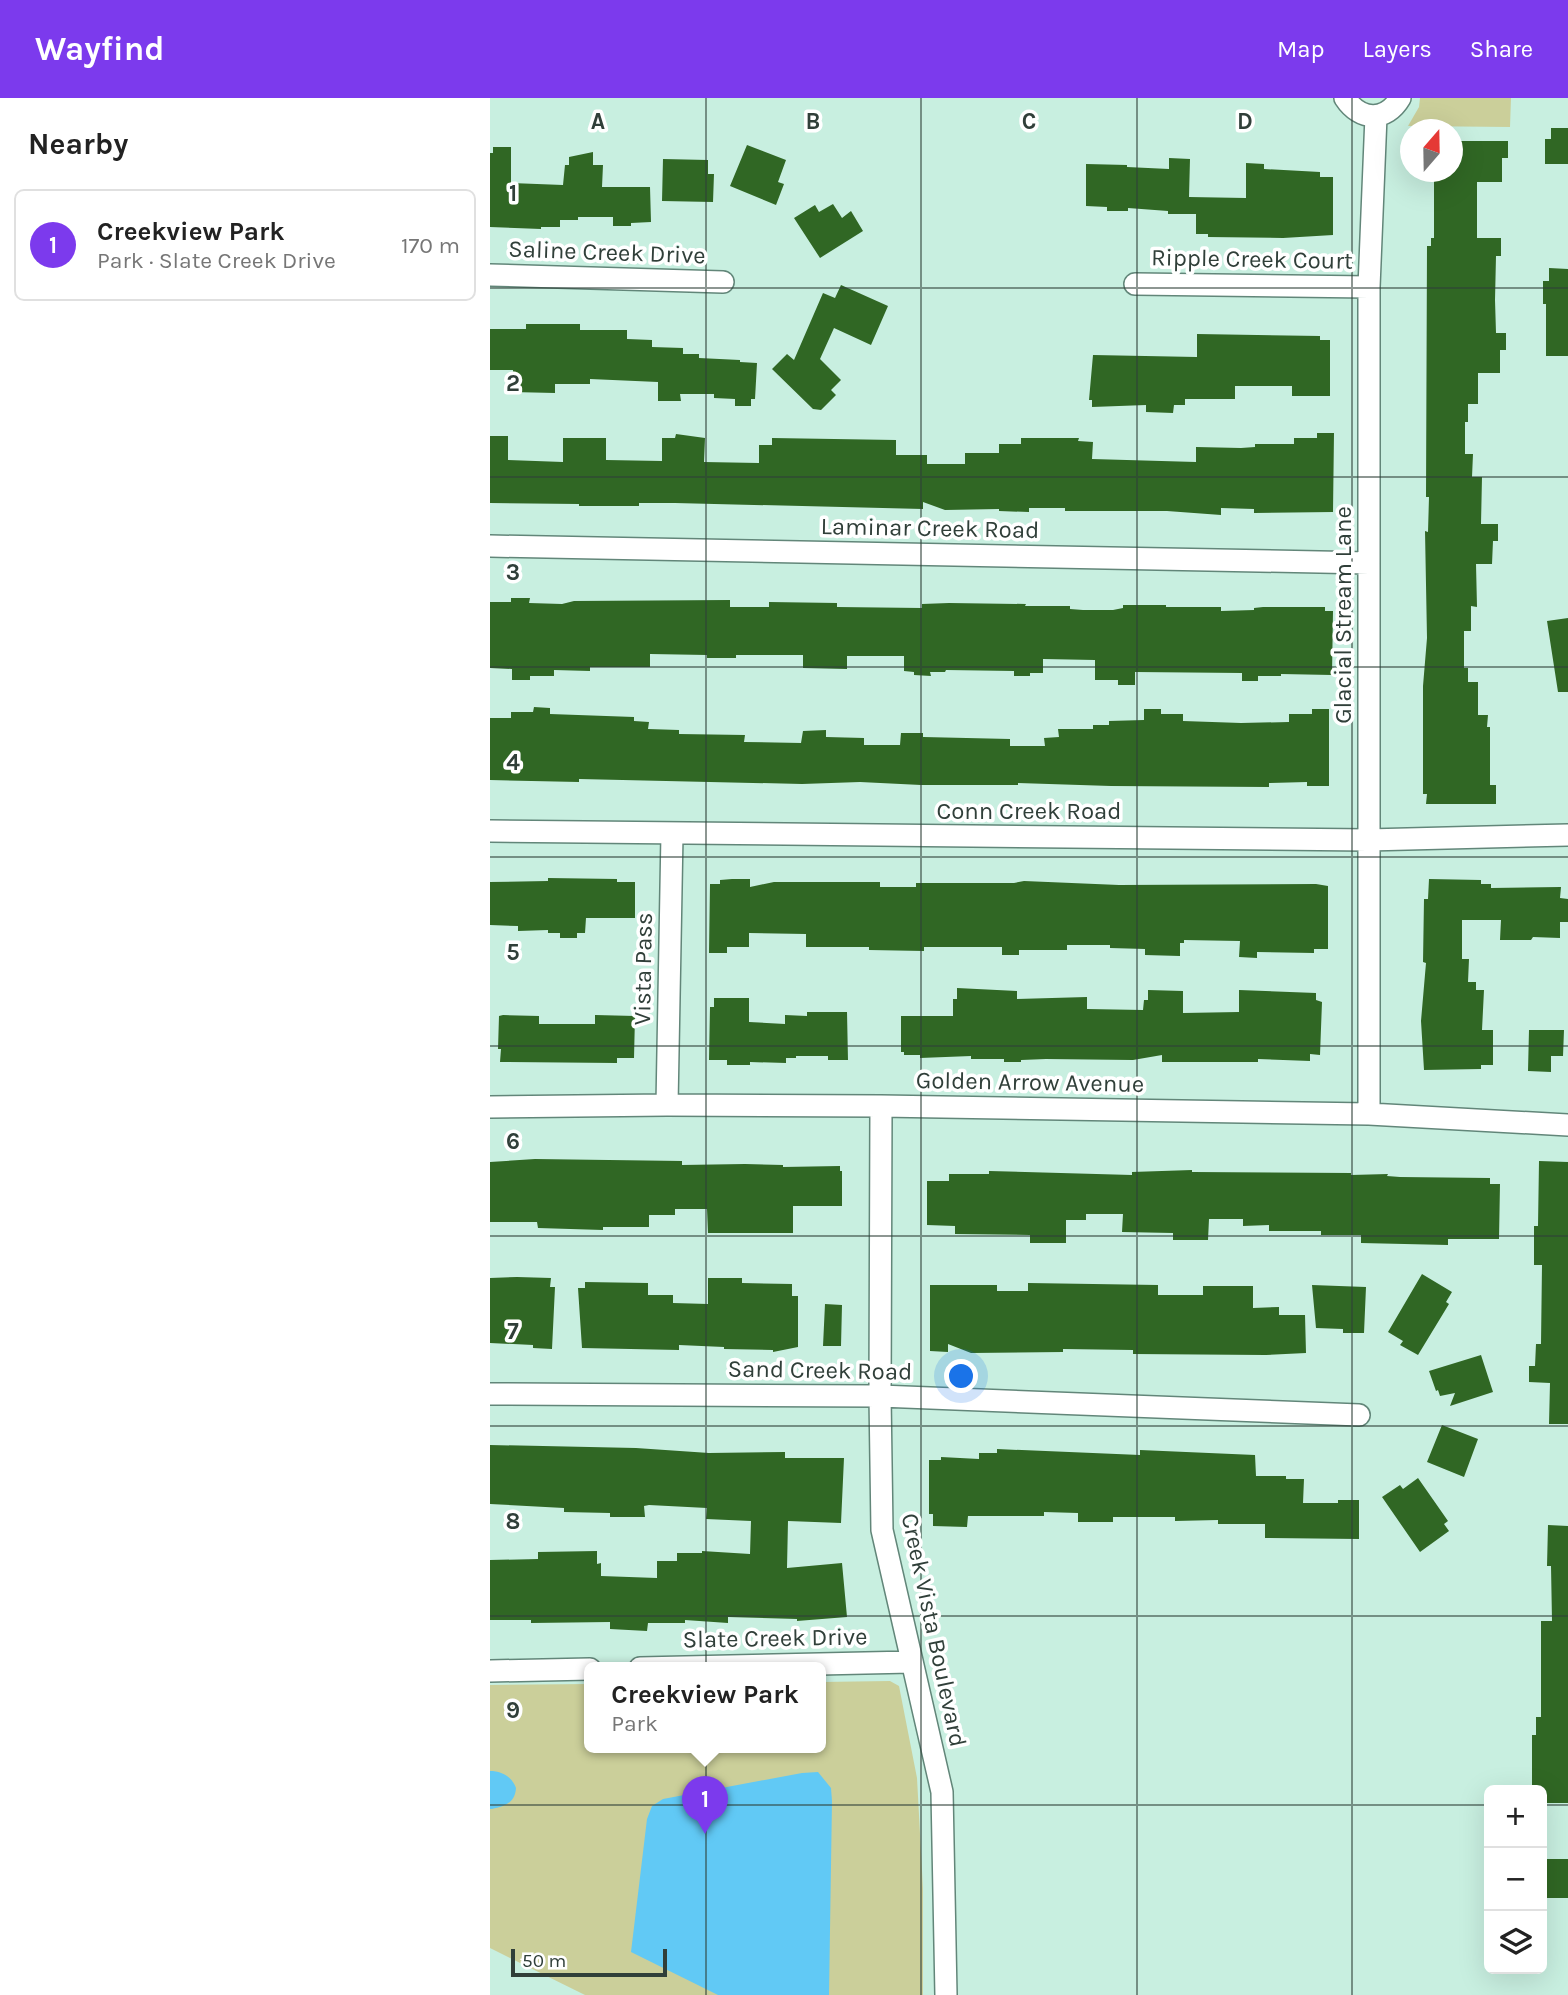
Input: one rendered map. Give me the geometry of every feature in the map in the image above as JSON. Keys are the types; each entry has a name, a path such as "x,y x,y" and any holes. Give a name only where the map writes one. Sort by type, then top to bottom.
{"street":[{"path":"1345,98 1357,112 1376,116 1394,108 1401,98"},
{"name":"Glacial Stream Lane","path":"1369,1114 1368,287 1376,116"},
{"name":"Saline Creek Drive","path":"490,275 723,282"},
{"name":"Ripple Creek Court","path":"1135,284 1368,287"},
{"name":"Laminar Creek Road","path":"490,546 1369,563"},
{"name":"Conn Creek Road","path":"490,831 1368,840 1568,835"},
{"name":"Vista Pass","path":"667,1105 672,834"},
{"name":"Golden Arrow Avenue","path":"490,1107 667,1105 1369,1114 1568,1125"},
{"name":"Creek Vista Boulevard","path":"881,1107 882,1530 942,1792 946,1995"},
{"name":"Sand Creek Road","path":"490,1394 880,1396 1359,1416"},
{"name":"Slate Creek Drive","path":"826,1664 911,1662"},
{"path":"490,1671 584,1669"}],"green space":[{"path":"1420,98 1511,98 1510,127 1463,127 1463,119 1412,119 1419,107"},
{"path":"890,1681 899,1686 917,1778 923,1889 923,1995 585,1995 490,1948 490,1685 584,1684 584,1753 826,1753 826,1682"}],"water":[{"path":"490,1771 506,1775 516,1788 509,1803 492,1809 490,1809"},
{"path":"818,1772 831,1788 832,1801 829,1995 718,1995 631,1952 647,1819 652,1806 663,1799"}],"building":[{"path":"1551,128 1568,128 1568,164 1545,164 1545,139 1551,139"},
{"path":"1463,141 1508,141 1508,158 1502,158 1502,182 1477,182 1477,238 1501,238 1501,256 1496,256 1496,333 1506,333 1506,350 1500,350 1500,373 1478,373 1478,404 1468,404 1468,422 1465,422 1465,454 1473,454 1472,477 1482,477 1481,524 1498,524 1498,541 1493,541 1492,564 1476,564 1477,607 1471,606 1471,631 1464,631 1464,668 1468,668 1468,682 1478,682 1478,715 1488,715 1490,785 1496,785 1496,804 1426,804 1427,794 1423,794 1423,686 1427,638 1425,531 1428,532 1429,497 1426,497 1427,246 1431,246 1431,238 1434,238 1434,182 1463,182"},
{"path":"747,145 786,160 778,182 784,184 776,205 730,186"},
{"path":"493,147 511,147 511,183 563,185 565,165 569,165 569,157 593,152 593,165 603,165 602,187 650,187 651,222 613,226 613,217 578,217 578,220 560,220 560,227 490,227 490,153 493,153"},
{"path":"1169,158 1190,159 1189,197 1246,198 1246,163 1264,164 1264,169 1320,172 1320,177 1333,177 1333,235 1283,238 1208,237 1208,234 1196,234 1196,214 1168,214 1168,211 1128,208 1128,211 1107,211 1107,207 1086,206 1086,164 1169,169"},
{"path":"663,159 708,160 708,174 714,174 713,202 662,201"},
{"path":"833,204 842,218 851,211 863,231 820,258 794,218 815,205 819,212"},
{"path":"1549,268 1568,269 1568,356 1546,356 1543,281 1549,281"},
{"path":"841,285 888,306 871,345 834,328 820,359 841,380 831,390 836,395 821,410 813,409 772,369 787,354 794,360 823,293 835,298"},
{"path":"526,324 580,324 580,330 627,330 627,339 652,340 652,347 683,348 683,354 699,354 699,358 757,363 755,399 751,399 751,406 735,406 735,399 714,398 714,394 680,394 681,401 658,401 658,382 590,379 590,384 555,384 555,393 512,392 513,370 490,370 490,329 526,329"},
{"path":"1197,334 1320,336 1320,340 1330,340 1330,396 1292,396 1292,386 1235,386 1235,399 1185,399 1185,405 1174,405 1173,413 1146,412 1146,405 1092,407 1092,400 1089,400 1093,355 1197,357"},
{"path":"1317,433 1334,433 1333,512 1254,513 1254,509 1221,508 1221,515 1167,511 1065,511 1065,508 1029,508 1029,512 999,509 945,510 923,502 923,509 675,503 579,506 490,503 490,436 508,436 508,460 563,462 563,438 606,438 606,460 662,461 662,438 675,438 676,434 705,438 704,462 759,463 759,445 772,445 772,438 896,440 896,455 927,455 927,464 965,464 965,453 999,453 999,444 1021,444 1021,438 1079,438 1078,441 1093,442 1092,459 1196,462 1196,447 1241,448 1255,447 1255,444 1294,444 1294,438 1317,438"},
{"path":"511,598 530,598 529,603 562,604 574,601 730,600 730,607 769,607 769,602 837,603 837,607 922,608 922,604 1026,604 1025,606 1070,606 1070,609 1083,610 1113,610 1123,608 1123,605 1221,607 1221,611 1254,610 1263,607 1325,607 1325,611 1333,611 1332,675 1281,674 1258,676 1258,681 1242,681 1242,673 1135,672 1135,685 1118,685 1118,680 1095,680 1095,660 1043,659 1043,673 1030,673 1030,676 1014,676 1014,671 946,670 930,672 931,676 914,675 914,672 904,671 904,656 847,656 847,669 803,668 803,655 707,658 707,655 650,654 650,667 590,667 590,671 554,670 554,676 530,676 530,680 512,680 512,669 490,668 490,602 511,602"},
{"path":"1568,618 1568,692 1558,692 1547,621"},
{"path":"534,707 550,708 550,714 634,717 634,721 649,722 648,729 679,730 679,734 745,735 744,742 801,743 803,731 826,730 826,737 864,738 864,745 900,745 901,733 923,733 923,737 1010,739 1010,746 1045,746 1044,738 1059,737 1058,729 1093,729 1093,725 1109,725 1109,721 1144,720 1144,709 1161,709 1161,714 1183,714 1183,721 1241,723 1289,722 1289,714 1312,714 1312,709 1329,709 1329,786 1307,786 1307,782 1269,783 1269,787 490,780 490,718 511,718 511,712 533,712"},
{"path":"548,878 617,879 617,882 635,882 635,918 586,918 585,933 577,933 577,938 560,938 560,933 548,933 548,930 518,931 518,926 490,925 490,882 548,881"},
{"path":"750,879 750,887 774,882 880,882 880,887 916,887 916,883 1024,881 1119,885 1316,884 1328,886 1328,949 1314,949 1314,953 1257,952 1257,958 1239,957 1240,941 1184,940 1184,943 1180,943 1180,956 1145,955 1145,949 1110,948 1110,945 1067,945 1067,950 1019,950 1019,955 1002,955 1002,947 924,947 924,951 869,950 869,947 806,947 806,934 749,933 749,947 727,947 727,953 709,953 710,884 720,884 720,880"},
{"path":"1429,879 1481,880 1481,884 1491,884 1491,888 1561,887 1560,898 1568,899 1568,922 1560,922 1560,938 1500,940 1501,920 1462,920 1462,959 1469,959 1468,982 1476,982 1476,990 1484,990 1482,1030 1493,1030 1493,1065 1481,1065 1481,1069 1424,1070 1421,1021 1426,963 1423,962 1424,899 1428,899"},
{"path":"957,988 1017,991 1017,999 1087,997 1087,1009 1143,1010 1144,1000 1148,1000 1148,990 1183,991 1183,1013 1239,1012 1239,990 1316,993 1316,1000 1322,1002 1320,1055 1310,1054 1310,1061 1258,1059 1258,1062 1162,1062 1162,1055 1133,1060 1046,1059 1004,1062 1004,1059 971,1059 971,1056 920,1058 920,1055 904,1055 904,1052 901,1052 901,1016 953,1016 953,999 957,999"},
{"path":"714,998 749,998 749,1022 785,1024 785,1015 847,1012 848,1060 828,1060 828,1056 796,1056 786,1058 786,1063 750,1062 750,1065 727,1065 727,1060 709,1060 710,1007 714,1007"},
{"path":"595,1015 635,1016 634,1058 617,1058 617,1063 500,1062 499,1016 539,1016 539,1024 595,1024"},
{"path":"1529,1030 1564,1030 1563,1056 1551,1056 1551,1072 1528,1071"},
{"path":"535,1159 682,1161 682,1165 840,1166 842,1206 793,1206 793,1233 708,1233 707,1209 675,1209 675,1215 649,1215 649,1227 603,1227 603,1230 538,1228 537,1222 490,1222 490,1162"},
{"path":"1539,1161 1568,1162 1568,1424 1549,1424 1550,1383 1529,1382 1529,1366 1535,1366 1536,1344 1541,1344 1542,1265 1534,1265 1534,1226 1538,1226"},
{"path":"1192,1170 1490,1178 1490,1184 1500,1184 1499,1239 1448,1239 1448,1245 1361,1243 1361,1235 1321,1235 1321,1231 1269,1231 1269,1225 1243,1226 1243,1219 1209,1219 1208,1240 1173,1240 1173,1233 1122,1232 1123,1214 1086,1214 1086,1220 1066,1220 1066,1243 1030,1243 1030,1235 955,1234 955,1226 927,1225 927,1181 949,1181 949,1174 989,1174 989,1171 1132,1175 1132,1172"},
{"path":"1422,1274 1452,1292 1446,1302 1449,1304 1418,1355 1400,1345 1403,1341 1388,1332"},
{"path":"490,1278 551,1278 550,1287 555,1287 552,1349 533,1348 533,1345 490,1343"},
{"path":"708,1278 742,1278 742,1283 792,1284 792,1296 798,1296 798,1347 773,1352 679,1345 679,1350 582,1348 578,1288 585,1288 585,1282 648,1283 648,1295 673,1295 673,1303 708,1304"},
{"path":"1028,1283 1158,1285 1158,1295 1203,1295 1203,1286 1253,1286 1253,1308 1279,1307 1279,1315 1305,1315 1306,1353 1133,1354 1133,1350 1063,1349 1063,1352 971,1353 948,1344 948,1352 930,1351 930,1285 997,1285 997,1291 1028,1291"},
{"path":"1312,1285 1366,1287 1364,1333 1343,1333 1343,1329 1316,1328"},
{"path":"825,1304 842,1305 841,1346 823,1346"},
{"path":"1481,1355 1493,1392 1450,1406 1455,1393 1440,1396 1429,1371"},
{"path":"1442,1425 1478,1439 1464,1477 1427,1462"},
{"path":"490,1445 636,1448 709,1453 785,1452 785,1458 844,1458 841,1523 788,1521 787,1568 842,1563 847,1617 797,1621 728,1617 728,1623 685,1620 685,1623 648,1623 647,1631 610,1629 610,1622 531,1623 531,1620 490,1620 490,1560 538,1559 538,1552 597,1551 601,1576 657,1578 657,1561 677,1561 677,1553 702,1551 750,1554 751,1521 706,1519 707,1508 649,1505 644,1506 645,1517 610,1517 610,1513 564,1512 564,1508 490,1504"},
{"path":"997,1449 1140,1455 1140,1450 1255,1455 1256,1476 1304,1479 1303,1503 1359,1500 1359,1539 1265,1538 1265,1524 1218,1524 1218,1520 1175,1521 1175,1517 1113,1517 1113,1522 1078,1522 1078,1513 968,1516 967,1527 933,1526 933,1514 929,1514 929,1460 941,1460 941,1457 979,1459 979,1453 997,1453"},
{"path":"1418,1478 1448,1521 1444,1524 1449,1531 1420,1552 1382,1497 1400,1485 1403,1489"},
{"path":"1548,1525 1568,1526 1568,1803 1547,1803 1547,1785 1532,1785 1532,1735 1536,1735 1536,1717 1541,1717 1541,1621 1552,1621 1551,1566 1547,1566"},
{"path":"1547,1859 1568,1859 1568,1898 1547,1898"}],"place":[{"name":"Creekview Park","path":"705,1834"}]}
